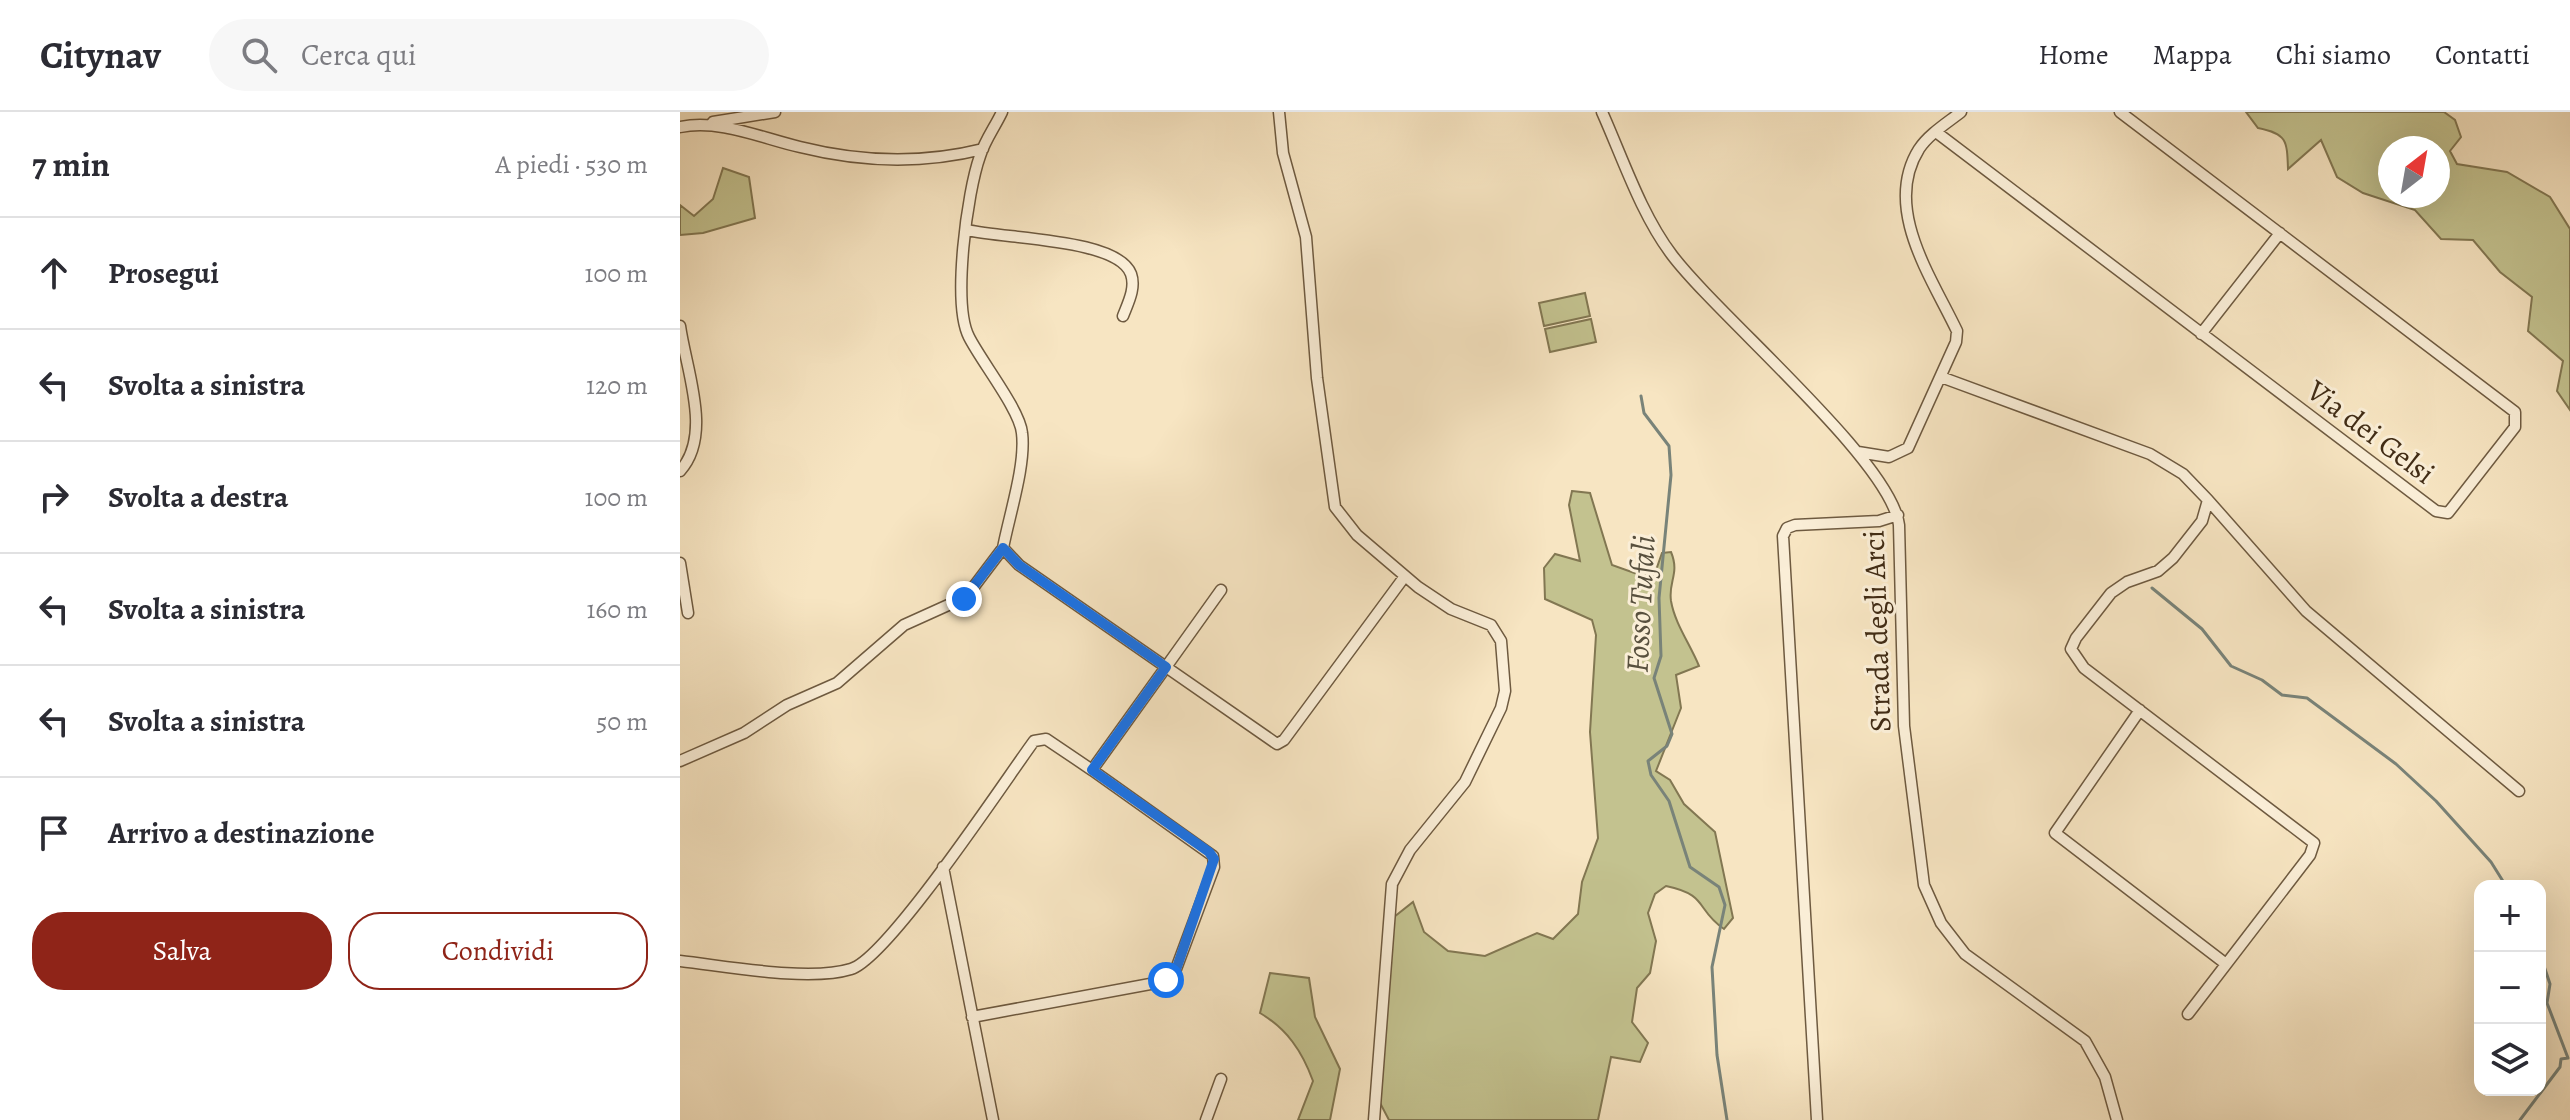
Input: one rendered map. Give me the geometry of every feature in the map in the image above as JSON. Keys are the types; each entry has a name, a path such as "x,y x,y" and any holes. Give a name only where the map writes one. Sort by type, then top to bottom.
{"street":[{"path":"680,127 775,112"},
{"path":"680,761 739,736 784,706 834,685 904,625 964,599 1003,548 1023,435 1019,420 962,320 962,276 983,149 1002,112"},
{"path":"1279,112 1285,160 1306,237 1316,366 1333,500 1352,530 1405,576 1444,605 1495,628 1501,641 1505,691 1501,708 1465,782 1413,846 1393,881 1387,913 1374,1120"},
{"name":"Strada degli Arci","path":"1602,112 1648,214 1674,258 1883,484 1898,515 1904,726 1924,885 1941,923 1965,954 2085,1041 2105,1077 2117,1120"},
{"path":"1856,452 1889,457 1906,451 1919,430 1957,334 1913,239 1908,209 1915,159 1936,132 1961,112"},
{"name":"Via dei Gelsi","path":"1936,132 2436,511 2445,514 2452,509 2515,427 2517,415 2120,112"},
{"path":"707,123 857,158 944,156 983,149"},
{"path":"968,230 1071,245 1117,259 1128,269 1133,285 1123,316"},
{"path":"2201,334 2280,233"},
{"path":"680,326 696,434 694,452 680,471"},
{"path":"1941,377 2150,454 2183,474 2311,616 2519,791"},
{"path":"2188,1014 2310,855 2314,843 2078,663 2071,646 2114,591 2158,571 2173,558 2202,521 2208,500"},
{"path":"1817,1120 1783,536 1787,528 1795,525 1879,521 1898,515"},
{"path":"1003,548 1019,565 1268,741 1279,743 1405,576"},
{"path":"680,563 688,613"},
{"path":"1092,770 1221,590"},
{"path":"2140,710 2055,833 2226,964"},
{"path":"680,961 809,973 855,968 890,937 1038,738 1049,740 1213,856 1214,867 1177,967 1164,981 972,1017"},
{"path":"943,867 993,1120"},
{"path":"1206,1120 1221,1079"}],"shaded area":[{"path":"2246,112 2444,112 2455,120 2461,137 2450,151 2450,136 2378,136 2378,198 2363,193 2337,177 2321,140 2288,169 2286,145 2275,133 2258,128"},
{"path":"2450,151 2457,164 2507,172 2550,197 2570,229 2570,410 2557,391 2563,361 2528,331 2532,297 2500,272 2473,240 2441,239 2415,210 2409,208 2450,208"},
{"path":"723,168 749,177 755,218 703,233 680,235 680,205 694,216 713,199"},
{"path":"1585,293 1590,316 1544,326 1539,303"},
{"path":"1591,319 1596,342 1550,352 1545,329"},
{"path":"1572,491 1590,493 1612,565 1640,575 1654,576 1662,553 1671,552 1674,566 1671,601 1679,626 1699,666 1676,675 1681,708 1656,771 1670,780 1684,804 1715,832 1733,918 1724,929 1689,894 1666,886 1655,894 1648,913 1656,941 1650,973 1637,988 1632,1022 1648,1043 1640,1062 1611,1057 1598,1120 1389,1120 1379,1101 1394,917 1413,902 1424,932 1448,951 1485,956 1537,933 1553,939 1578,914 1582,882 1598,838 1590,732 1596,635 1592,620 1545,599 1544,568 1555,554 1580,561 1569,505"},
{"path":"1270,973 1309,978 1315,1017 1340,1069 1330,1120 1298,1120 1313,1081 1292,1042 1278,1026 1260,1013"}],"waterway":[{"name":"Fosso Tufali","path":"1641,396 1644,413 1669,446 1671,475 1659,598 1661,656 1654,678 1672,734 1667,746 1648,761 1651,775 1669,801 1690,867 1719,887 1725,905 1712,967 1717,1055 1727,1120"},
{"path":"2152,588 2202,629 2231,666 2262,680 2282,695 2307,698 2396,764 2436,801 2491,862 2502,880"},
{"path":"2520,1120 2560,1067 2561,1059 2568,1058 2547,1003 2550,984 2546,972"}],"route":[{"path":"964,599 977,586 1003,548 1019,565 1166,667 1092,770 1213,856 1214,867 1177,967 1166,980"}]}
